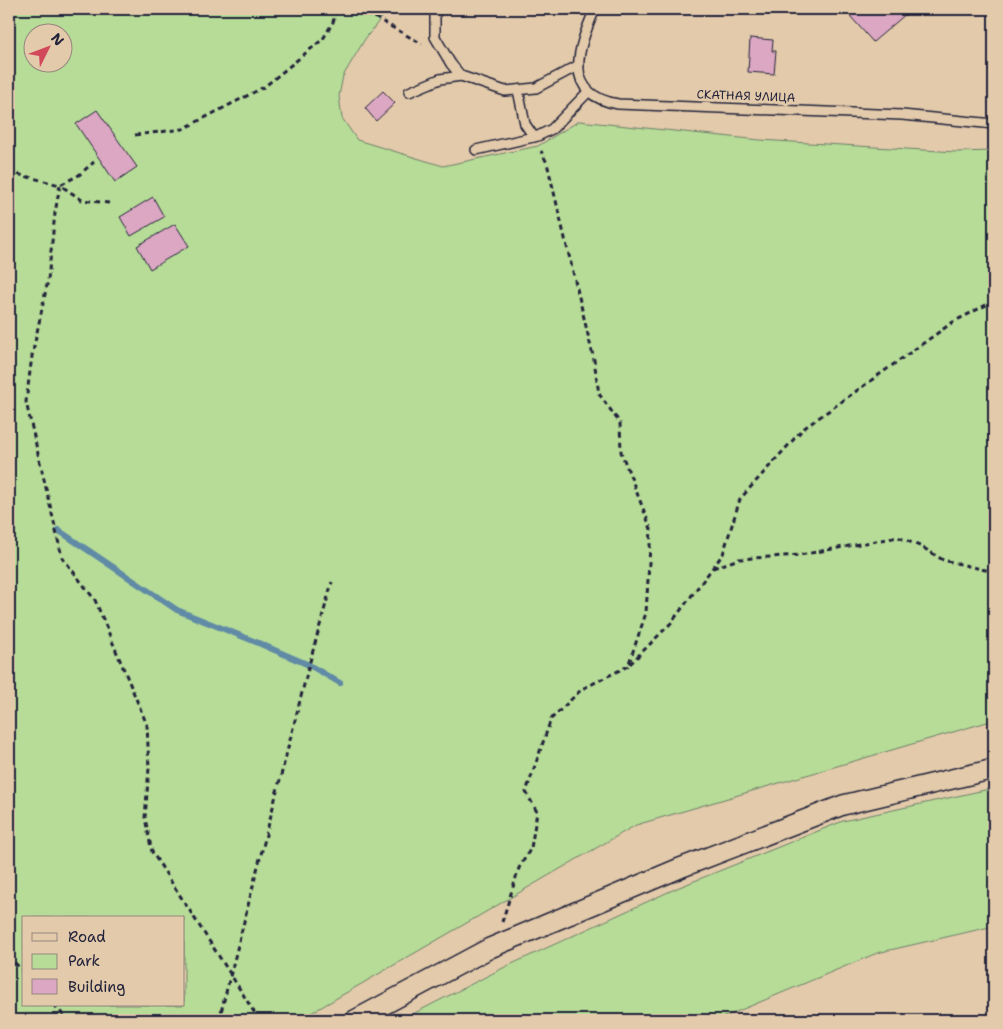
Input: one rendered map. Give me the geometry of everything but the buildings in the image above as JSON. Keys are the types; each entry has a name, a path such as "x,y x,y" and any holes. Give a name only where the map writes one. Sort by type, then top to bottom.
{"street":[{"path":"355,1020 495,946 680,868 843,805 994,769"}],"lane":[{"path":"435,9 435,37 451,64 461,76"},
{"path":"476,150 534,137 552,129 588,92 580,76 578,56 595,9"},
{"path":"409,92 440,79 461,76 505,92 536,88 579,65"},
{"path":"518,90 523,118 534,137"},
{"name":"СКАТНАЯ УЛИЦА","path":"588,92 602,101 618,104 902,115 994,124"}],"path":[{"path":"136,135 183,129 264,87 323,39 333,22 337,9"},
{"path":"349,9 376,18 451,64"},
{"path":"534,137 547,163 594,360 598,394 620,423 621,452 651,529 646,613 628,666"},
{"path":"60,185 79,175 94,162"},
{"path":"9,172 60,185 82,200 109,204"},
{"path":"60,185 54,213 48,280 32,356 26,402 62,557 95,600 147,725 150,768 145,818 152,852 232,975 254,1012 256,1020"},
{"path":"495,946 520,868 531,848 537,812 526,792 550,719 582,689 628,666 671,622 723,554 740,498 803,429 953,322 994,301"},
{"path":"712,568 738,559 800,555 898,537 922,547 943,560 994,572"},
{"path":"219,1020 232,975 306,675 332,582"},
{"path":"9,956 22,970"},
{"path":"55,1006 68,1020"}],"green space":[{"path":"9,9 388,9 365,39 343,76 339,96 342,118 357,140 443,166 538,146 579,121 760,140 956,152 994,151 994,720 636,825 299,1020 9,1020"},
{"path":"994,788 994,926 877,953 717,1020 401,1020 503,968 677,888 843,821"}],"waterway":[{"path":"58,530 177,610 309,665 340,683"}]}
